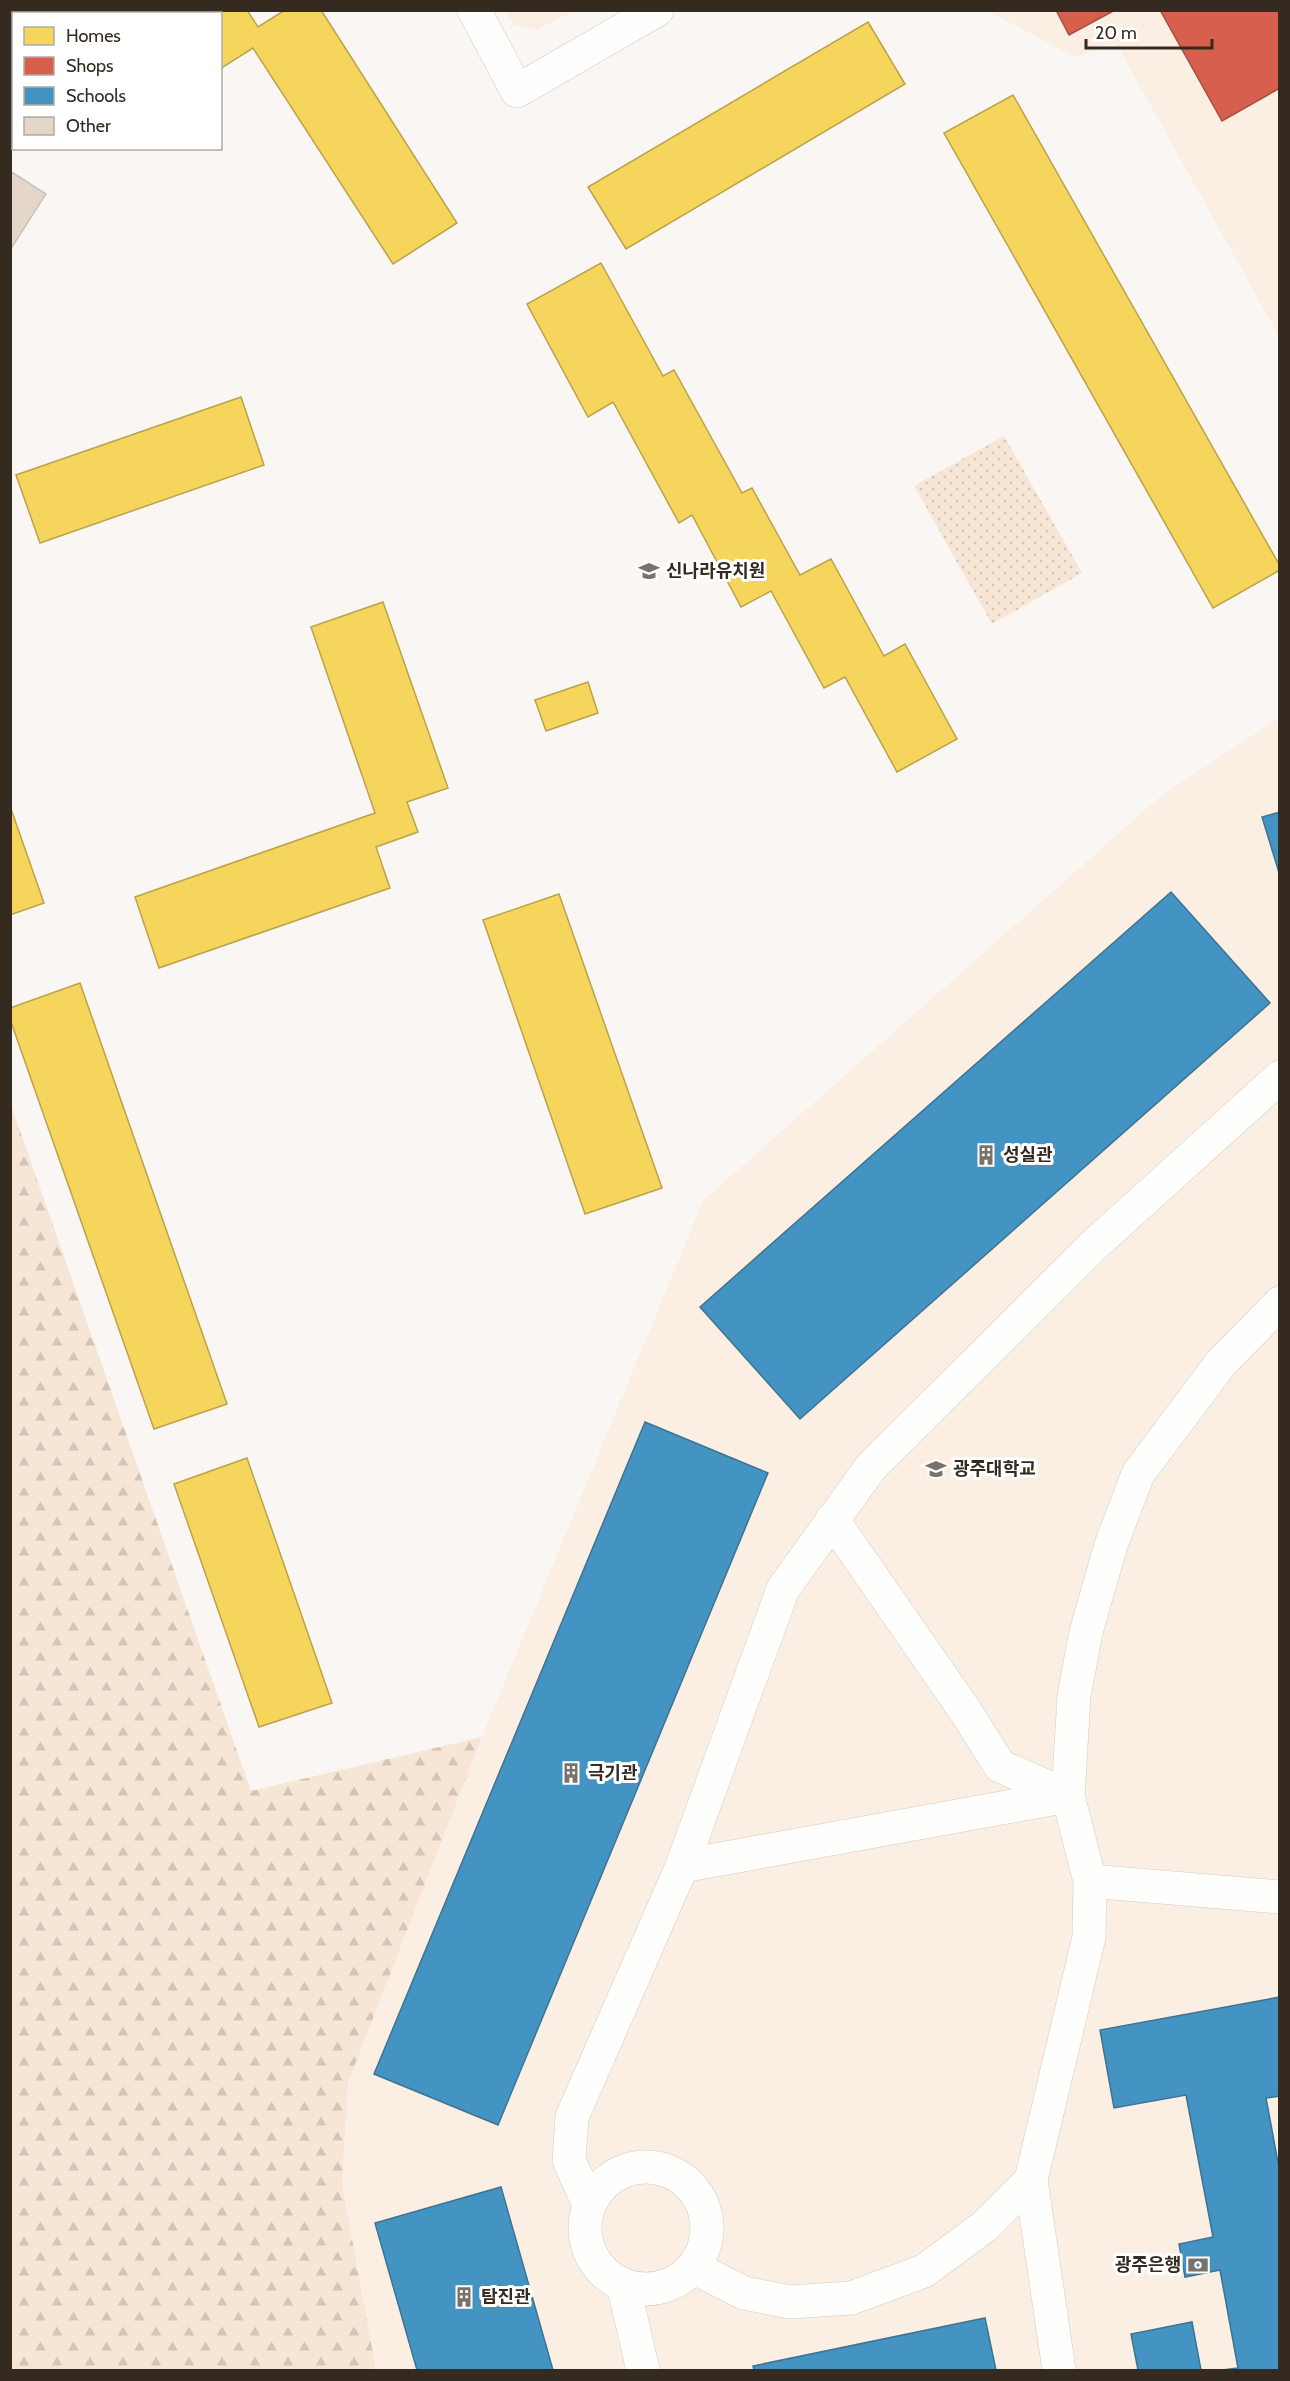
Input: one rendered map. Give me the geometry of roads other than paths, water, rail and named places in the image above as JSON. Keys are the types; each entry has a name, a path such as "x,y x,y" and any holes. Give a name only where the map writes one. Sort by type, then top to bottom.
{"street":[{"path":"474,10 518,91 657,10"},
{"path":"589,2205 569,2160 572,2117 682,1866 783,1589 871,1467 1094,1246 1280,1077"},
{"path":"1059,2370 1031,2180 1089,1937 1090,1881 1068,1796 1074,1696 1086,1632 1111,1545 1138,1474 1221,1363 1280,1303"},
{"path":"832,1519 966,1712 1000,1766 1068,1796"},
{"path":"682,1866 1068,1796"},
{"path":"1090,1881 1280,1897"},
{"path":"650,2166 668,2171 685,2180 698,2195 705,2212 707,2231 703,2250 693,2266 679,2279 661,2286 642,2289 623,2284 607,2275 594,2260 586,2243 585,2224 589,2205 598,2189 613,2176 631,2169 650,2166"},
{"path":"693,2266 744,2293 790,2302 851,2298 924,2271 985,2226 1031,2180"},
{"path":"623,2284 643,2370"}],"place":[{"name":"신나라유치원","path":"649,571"},
{"name":"성실관","path":"986,1155"},
{"name":"광주대학교","path":"936,1469"},
{"name":"극기관","path":"571,1773"},
{"name":"광주은행","path":"1198,2265"},
{"name":"탐진관","path":"464,2297"}]}
